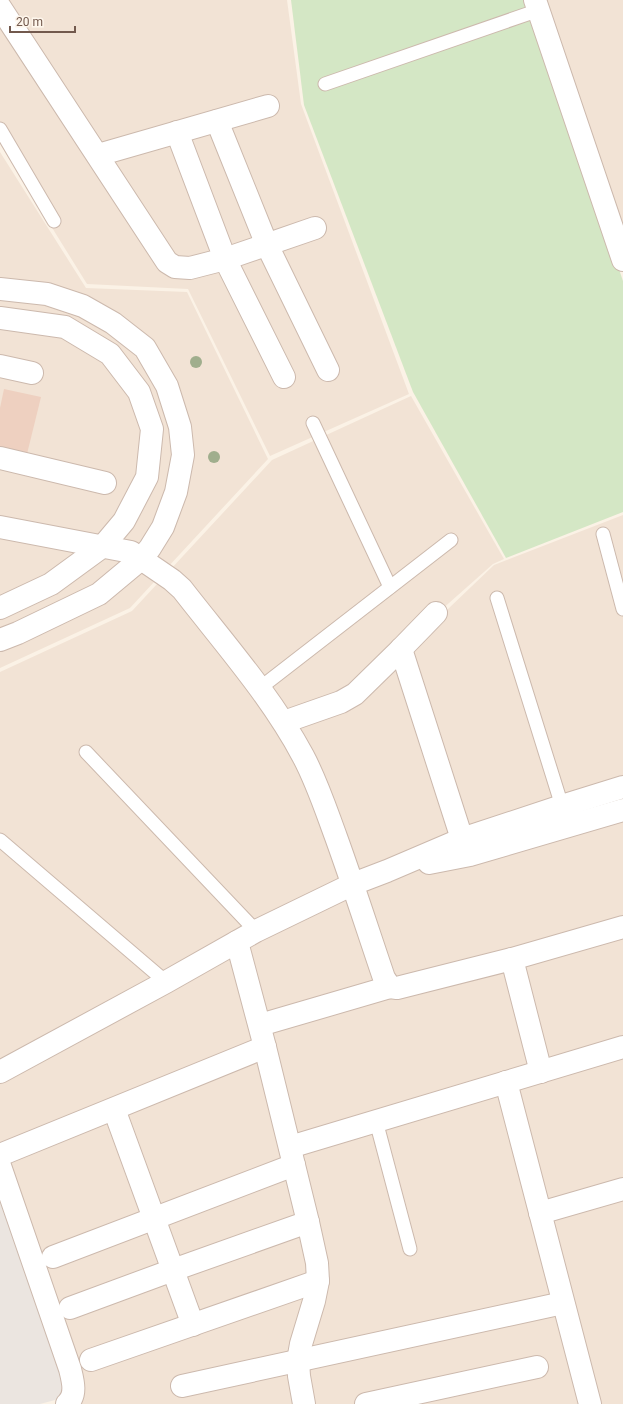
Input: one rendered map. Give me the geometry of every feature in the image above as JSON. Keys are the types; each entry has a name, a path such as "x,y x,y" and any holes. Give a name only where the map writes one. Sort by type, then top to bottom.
{"street":[{"path":"0,2 4,0"},
{"path":"537,5 623,260"},
{"path":"0,7 167,262 175,267 185,268 225,259 315,228"},
{"path":"98,156 268,106"},
{"path":"217,121 267,245 328,370"},
{"path":"177,132 225,259 284,377"},
{"path":"0,289 46,294 83,306 113,323 145,348 167,386 180,427 183,455 176,492 163,527 141,559 99,594 18,633 0,640"},
{"path":"0,318 65,327 110,354 139,392 152,429 146,477 124,521 103,546 51,584 0,608"},
{"path":"0,366 32,372"},
{"path":"0,458 106,483"},
{"path":"0,527 131,552 172,580 182,589 260,688 284,722 304,757 323,802 353,884 384,978 390,987"},
{"path":"284,722 341,702 355,694 436,613"},
{"path":"401,649 462,839"},
{"path":"0,1072 166,982 256,931 353,884 462,839 623,787"},
{"path":"387,871 470,855 623,810"},
{"path":"260,1025 390,987 397,988 512,959 623,927"},
{"path":"237,942 260,1025 317,1263 318,1281 314,1301 301,1344 298,1361 304,1404"},
{"path":"512,959 541,1072"},
{"path":"0,1155 265,1047"},
{"path":"53,1257 154,1219 292,1156 376,1121 623,1048"},
{"path":"506,1082 590,1404"},
{"path":"114,1109 193,1325"},
{"path":"0,1166 73,1379 74,1391 69,1403"},
{"path":"540,1213 623,1189"},
{"path":"70,1308 308,1222"},
{"path":"91,1360 318,1281"},
{"path":"182,1386 563,1303"},
{"path":"366,1404 537,1368"}],"lane":[{"path":"325,84 537,5"},
{"path":"0,129 54,221"},
{"path":"313,423 390,587"},
{"path":"603,534 623,608"},
{"path":"260,688 451,540"},
{"path":"497,598 562,806"},
{"path":"86,752 256,931"},
{"path":"0,840 166,982"},
{"path":"376,1121 410,1249"}],"shaded area":[{"path":"0,0 287,0 301,104 409,394 270,456 188,289 87,284 0,144"},
{"path":"541,0 623,0 623,244"},
{"path":"0,152 86,288 187,292 268,459 130,608 0,668"},
{"path":"411,396 504,559 493,564 352,689 278,723 348,882 0,1063 0,672 132,611 272,460"},
{"path":"623,515 623,783 356,879 288,723 358,695 494,565"},
{"path":"623,819 623,1404 75,1404 0,1157 0,1078 359,886 388,875"},
{"path":"0,1193 62,1380 64,1394 55,1400 40,1404 0,1404"}],"green space":[{"path":"291,0 527,0 623,281 623,512 506,558 413,392 304,105"}],"building":[{"path":"4,389 41,397 26,458 0,452 0,408"}]}
